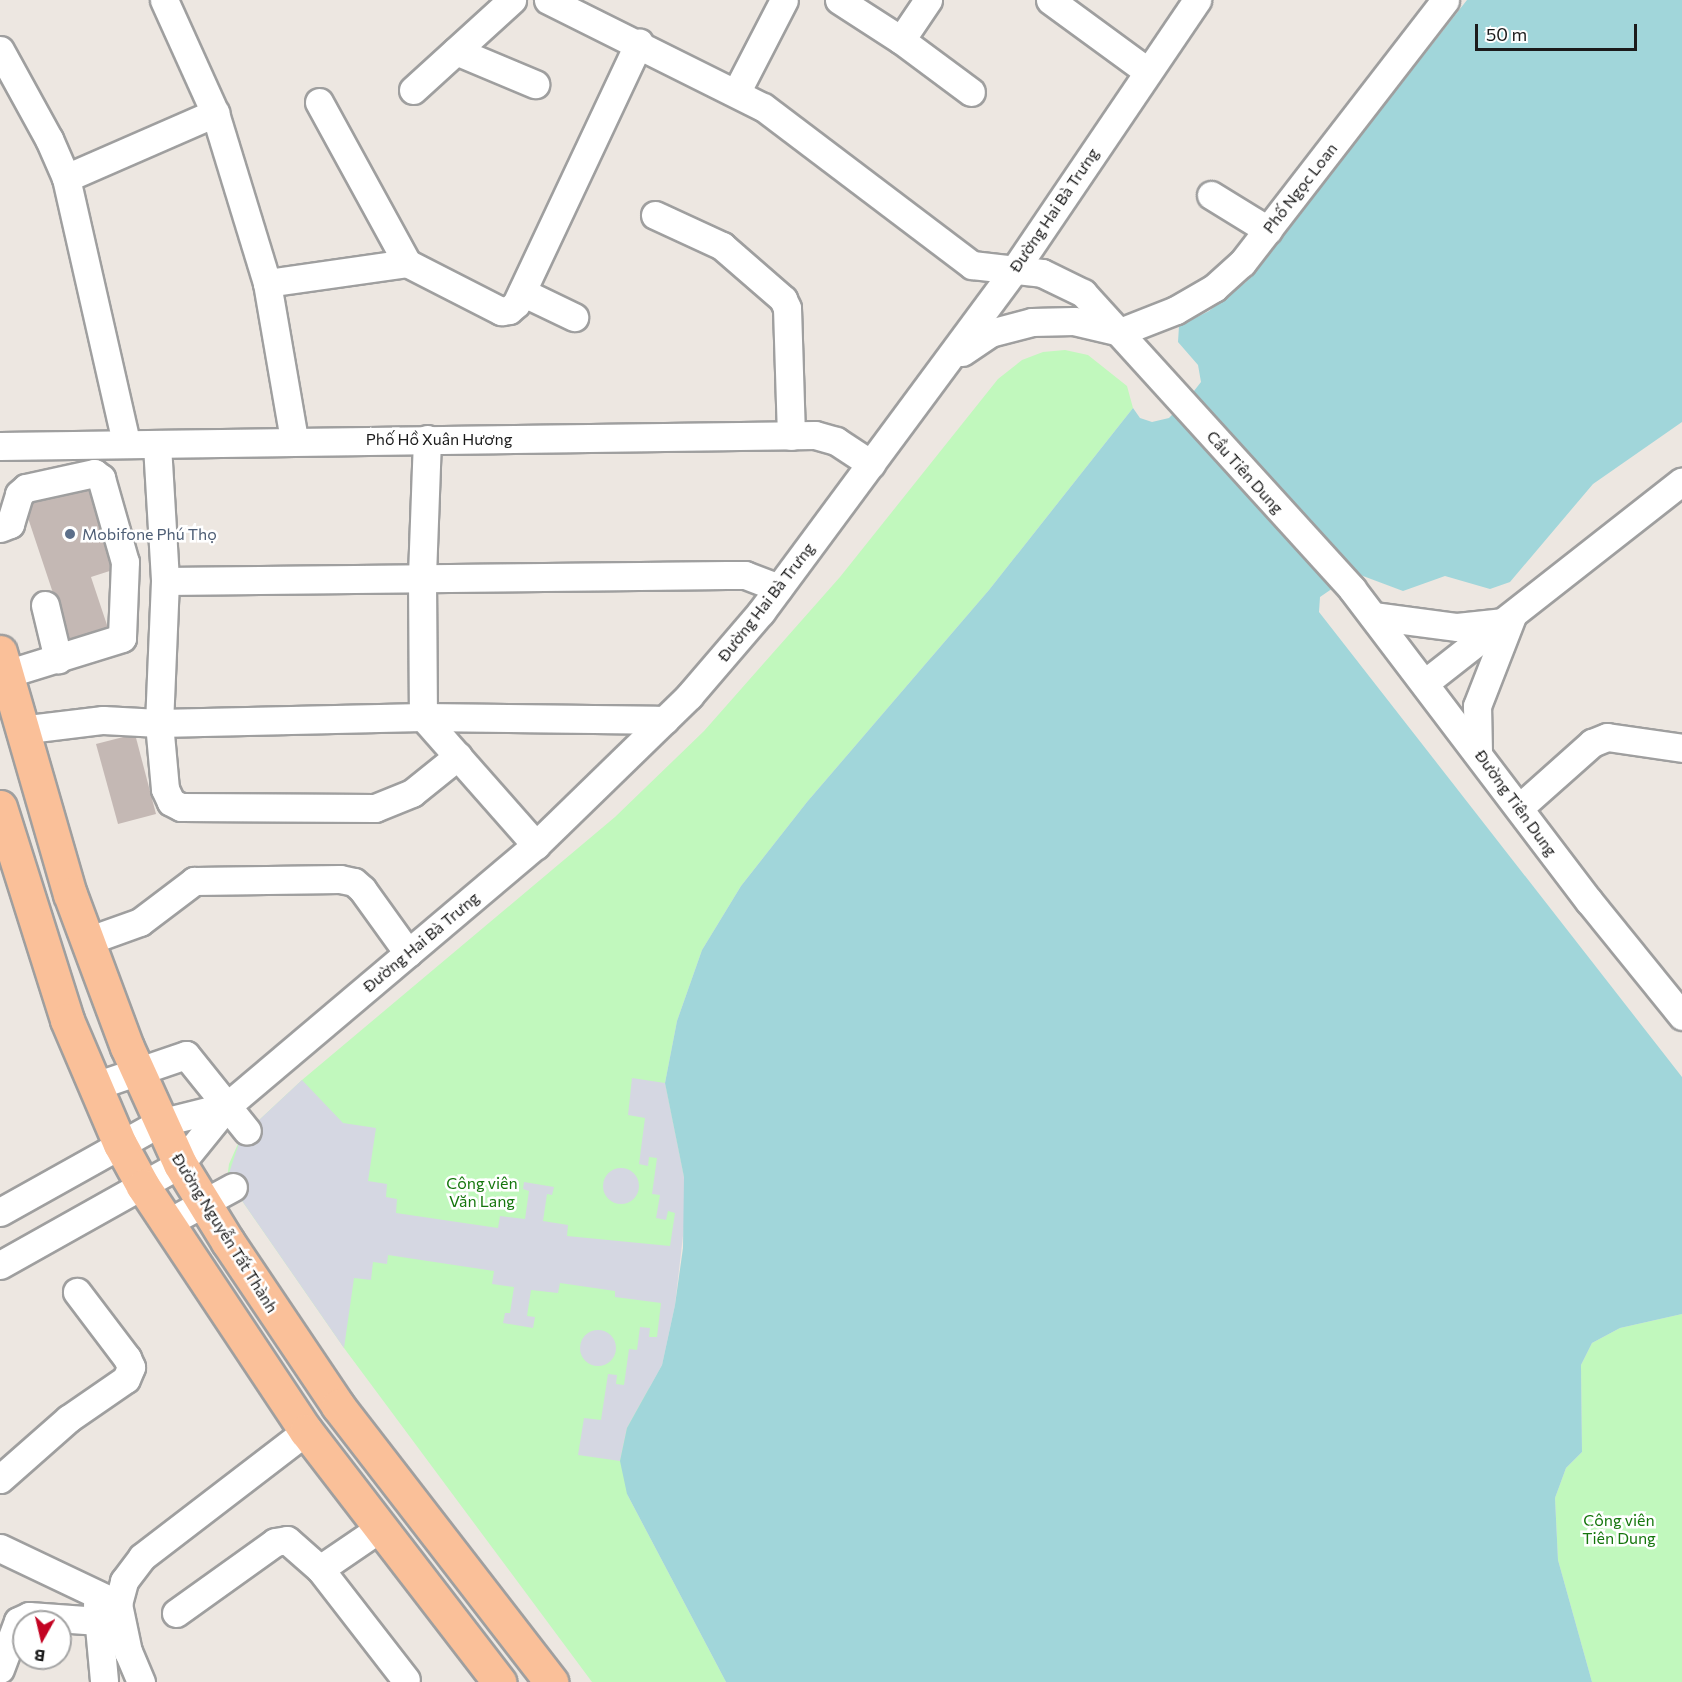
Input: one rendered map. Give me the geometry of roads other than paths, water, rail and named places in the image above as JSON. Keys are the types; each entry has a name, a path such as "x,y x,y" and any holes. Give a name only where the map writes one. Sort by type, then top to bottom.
{"main road":[{"name":"Đường Nguyễn Tất Thành","path":"3,663 20,730 87,941 137,1072 180,1164 203,1203 338,1406 551,1682"},
{"path":"0,807 30,911 94,1086 120,1144 143,1186 306,1431 499,1682"}],"street":[{"path":"164,0 215,113 267,283 294,439"},
{"path":"413,90 512,0"},
{"path":"548,0 737,91 972,265 1016,269 1059,279 1083,293 1120,332"},
{"path":"737,91 784,0"},
{"path":"839,0 901,40 971,92"},
{"path":"901,40 928,0"},
{"path":"1050,0 1147,71"},
{"name":"Đường Hai Bà Trưng","path":"0,1265 180,1164 227,1106 536,845 665,720 729,651 779,588 1016,269 1147,71 1197,0"},
{"name":"Phố Ngọc Loan","path":"1120,332 1176,310 1214,288 1242,263 1445,0"},
{"path":"319,102 407,262 501,311 516,304 639,43"},
{"path":"0,50 49,138 66,178 126,442"},
{"path":"456,51 534,84"},
{"path":"66,178 215,113"},
{"path":"1211,195 1268,230"},
{"path":"655,215 722,246 783,299 787,308 791,436"},
{"path":"267,283 407,262"},
{"path":"522,292 573,317"},
{"path":"934,379 976,341 1001,329 1054,320 1120,332"},
{"name":"Cầu Tiên Dung","path":"1120,332 1352,589"},
{"name":"Phố Hồ Xuân Hương","path":"0,446 126,442 157,445 294,439 791,436 836,441 871,464"},
{"path":"426,439 422,578 423,717 536,845"},
{"path":"157,445 165,581 159,723 165,789 171,802 181,807 375,808 412,793 458,756"},
{"path":"0,528 10,524 19,494 26,488 94,473 102,478 125,561 122,638 58,659 3,663"},
{"path":"1426,682 1682,481"},
{"path":"165,581 736,575 779,588"},
{"name":"Đường Tiên Dung","path":"1352,589 1682,1016"},
{"path":"45,605 58,659"},
{"path":"1373,616 1457,627 1508,618"},
{"path":"1478,752 1477,706 1508,618"},
{"path":"20,730 103,720 159,723 423,717 665,720"},
{"path":"1519,808 1592,743 1607,737 1682,748"},
{"path":"87,941 140,922 194,881 340,879 354,882 362,889 408,953"},
{"path":"94,1086 186,1055 247,1131"},
{"name":"Đường Hai Bà Trưng","path":"0,1212 159,1123 227,1106"},
{"path":"167,1223 233,1187"},
{"path":"0,1479 68,1419 126,1379 130,1367 128,1358 77,1292"},
{"path":"104,1681 104,1606 142,1557 306,1431"},
{"path":"320,1569 380,1528"},
{"path":"176,1613 275,1542 287,1540 297,1546 320,1569 406,1680"},
{"path":"0,1548 104,1606 141,1682"},
{"path":"0,1669 18,1621 29,1616 104,1606"}],"water":[{"path":"1467,0 1682,0 1682,422 1593,484 1510,582 1490,589 1445,576 1403,591 1355,573 1320,597 1319,612 1682,1077 1682,1314 1620,1328 1592,1343 1581,1365 1582,1452 1566,1468 1555,1498 1558,1560 1592,1682 726,1682 627,1494 620,1461 627,1428 662,1365 675,1305 683,1248 684,1177 665,1083 677,1021 702,950 741,886 807,802 989,590 1133,408 1140,418 1152,422 1169,418 1190,396 1201,382 1198,365 1178,342 1179,326 1209,311 1246,282"}],"place":[{"name":"Mobifone Phú Thọ","path":"70,534"}],"park label":[{"name":"Công viên Văn Lang","path":"482,1192"},
{"name":"Công viên Tiên Dung","path":"1619,1529"}]}
